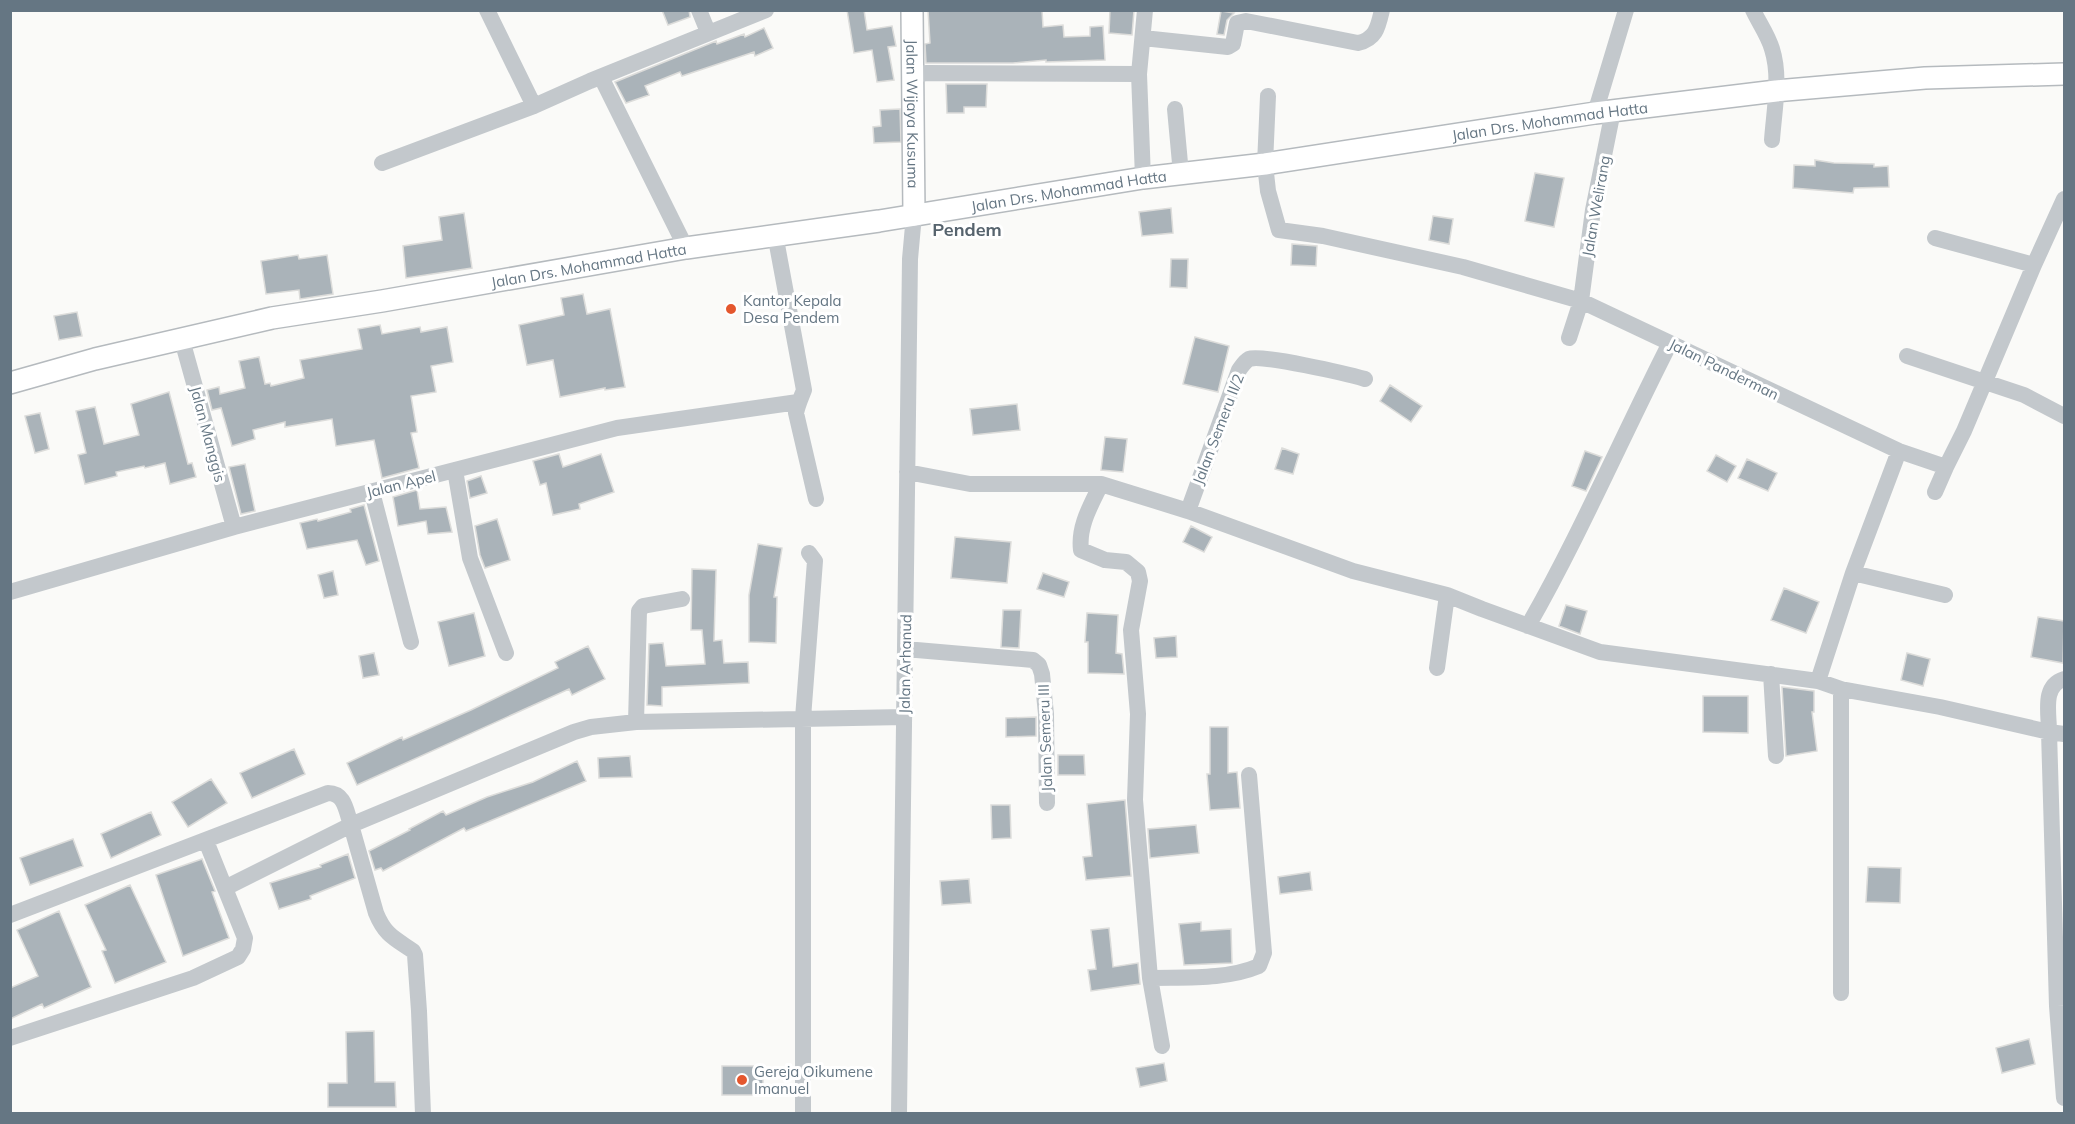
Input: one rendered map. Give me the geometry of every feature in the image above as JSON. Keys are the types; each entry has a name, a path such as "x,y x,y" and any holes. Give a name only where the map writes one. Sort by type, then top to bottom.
{"main road":[{"name":"Jalan Wijaya Kusuma","path":"912,10 914,215"},
{"name":"Jalan Drs. Mohammad Hatta","path":"10,383 95,359 272,318 686,248 914,215 1143,178 1265,164 1604,112 1776,91 1925,78 2064,74"}],"street":[{"path":"487,10 534,106"},
{"path":"699,10 708,32"},
{"path":"382,164 534,106 708,32 766,10"},
{"path":"1143,178 1139,74 1145,10"},
{"path":"1143,38 1228,47 1233,44 1237,23 1246,21 1358,43 1367,41 1373,36 1378,28 1382,10"},
{"name":"Jalan Welirang","path":"1569,338 1581,301 1604,112 1626,10"},
{"path":"1753,10 1773,51 1776,91 1772,140"},
{"path":"912,75 1139,74"},
{"path":"601,77 686,248"},
{"path":"1265,164 1268,96"},
{"path":"1175,110 1181,174"},
{"name":"Jalan Panderman","path":"1265,164 1268,191 1279,230 1323,236 1463,267 1581,301 1899,451 1946,467"},
{"path":"1935,492 2064,199"},
{"name":"Jalan Arhanud","path":"898,1113 910,259 914,215"},
{"path":"775,234 804,390 796,412 816,499"},
{"path":"1935,238 2034,266"},
{"name":"Jalan Manggis","path":"182,340 234,527"},
{"path":"1528,626 1554,581 1670,343"},
{"path":"1907,356 2024,395 2064,416"},
{"name":"Jalan Semeru II/2","path":"1188,511 1239,370 1247,360 1257,357 1288,362 1342,372 1365,380"},
{"name":"Jalan Apel","path":"10,592 234,527 617,429 798,402"},
{"path":"1818,681 1853,573 1899,451"},
{"path":"455,471 470,558 506,652"},
{"path":"908,472 970,484 1101,484 1188,511 1353,571 1447,595 1600,652 1818,681 1841,689 1940,707 2057,733"},
{"path":"1101,484 1079,537 1081,550 1106,560 1125,562 1138,572 1140,581 1131,630 1138,714 1135,800 1150,978 1162,1046"},
{"path":"372,492 411,642"},
{"path":"803,1113 804,718 815,561 809,553"},
{"path":"1853,573 1945,595"},
{"path":"1437,668 1447,595"},
{"path":"636,722 639,611 643,606 682,599"},
{"name":"Jalan Semeru III","path":"905,649 1033,660 1039,665 1046,714 1047,803"},
{"path":"1771,674 1776,756"},
{"path":"2064,679 2055,682 2048,694 2057,733 2060,887 2057,1006 2064,1098"},
{"path":"1841,689 1841,993"},
{"path":"225,888 351,825 591,727 636,722 904,717"},
{"path":"1150,978 1242,973 1259,966 1264,953 1249,775"},
{"path":"10,915 328,793 336,793 342,797 381,925 385,932 413,951 415,955 423,1113"},
{"path":"10,1038 193,978 238,957 243,949 245,938 206,841"}],"building":[{"path":"662,10 689,10 690,17 668,25"},
{"path":"847,10 864,10 867,30 892,26 896,46 888,47 894,80 877,82 872,50 854,53"},
{"path":"928,10 1042,10 1043,27 1063,25 1064,37 1090,36 1090,27 1103,26 1105,60 926,63 925,44 930,43"},
{"path":"1110,10 1134,10 1132,35 1109,33"},
{"path":"1221,11 1234,13 1227,20 1224,35 1217,34"},
{"path":"764,28 773,48 755,56 754,52 682,76 680,72 645,86 649,95 626,103 615,82 716,41 717,44 744,34 745,37"},
{"path":"946,84 987,84 986,107 964,107 964,113 947,113"},
{"path":"900,109 901,142 874,143 873,127 881,126 880,110"},
{"path":"1815,160 1874,164 1874,167 1888,166 1889,187 1854,188 1853,193 1793,188 1794,165 1815,166"},
{"path":"1535,173 1564,178 1554,227 1525,221"},
{"path":"1171,208 1173,233 1142,236 1139,212"},
{"path":"464,213 472,268 406,278 403,246 442,240 439,217"},
{"path":"1433,216 1453,219 1449,244 1429,240"},
{"path":"1292,244 1317,246 1316,266 1291,265"},
{"path":"298,255 299,259 327,255 333,294 300,299 299,290 266,294 261,261"},
{"path":"1171,259 1188,259 1187,288 1170,287"},
{"path":"583,294 587,314 610,309 625,387 605,390 605,388 560,397 553,360 527,365 519,325 564,315 561,298"},
{"path":"77,312 82,336 59,340 54,316"},
{"path":"380,325 382,334 420,327 421,332 447,327 453,362 431,366 436,392 411,396 417,432 411,433 419,468 382,478 374,440 336,446 332,419 285,427 285,422 253,430 255,439 232,446 221,408 212,410 207,390 219,387 220,394 245,388 239,361 259,357 265,384 270,383 271,386 304,378 300,360 362,349 358,329"},
{"path":"1195,337 1229,346 1218,392 1183,384"},
{"path":"1390,385 1422,406 1411,422 1380,401"},
{"path":"169,392 188,464 192,463 196,477 170,484 165,463 116,472 117,476 85,484 78,455 86,453 76,411 95,407 104,444 139,435 131,404"},
{"path":"1017,404 1020,430 973,435 970,409"},
{"path":"40,413 49,449 35,453 25,416"},
{"path":"1105,437 1127,439 1123,472 1101,470"},
{"path":"1282,448 1299,454 1293,474 1275,469"},
{"path":"1585,451 1602,457 1586,491 1572,486"},
{"path":"559,454 563,467 601,454 614,492 579,504 580,509 553,515 546,483 540,485 533,461"},
{"path":"1716,455 1736,466 1727,482 1707,471"},
{"path":"1747,459 1777,473 1768,491 1738,478"},
{"path":"245,464 255,511 241,514 229,467"},
{"path":"481,476 487,493 470,498 467,481"},
{"path":"417,490 420,509 446,507 452,532 428,534 426,521 398,526 393,497"},
{"path":"364,505 379,561 366,565 357,540 307,549 300,523 317,519 318,521 351,512 350,509"},
{"path":"497,519 510,560 485,568 480,555 475,526"},
{"path":"1191,526 1212,537 1204,552 1183,542"},
{"path":"955,537 1011,542 1007,583 951,578"},
{"path":"758,544 782,548 774,597 777,597 776,643 749,642 749,595"},
{"path":"692,569 716,570 714,641 722,640 724,663 748,662 749,683 662,687 662,706 647,705 649,644 663,643 666,666 705,664 702,630 691,630"},
{"path":"333,571 338,595 324,598 318,575"},
{"path":"1043,573 1069,582 1064,597 1037,589"},
{"path":"1784,588 1819,602 1806,633 1771,620"},
{"path":"1566,605 1587,611 1580,634 1559,626"},
{"path":"1003,610 1021,610 1019,648 1001,647"},
{"path":"474,613 485,656 449,666 438,622"},
{"path":"1087,613 1118,615 1116,653 1122,654 1124,674 1088,673 1088,642 1085,642"},
{"path":"2038,617 2064,621 2063,663 2031,657"},
{"path":"1176,636 1177,657 1156,658 1154,638"},
{"path":"588,646 605,679 572,695 569,689 357,785 347,763 402,737 403,740 471,710 558,668 555,662"},
{"path":"374,653 379,675 363,678 359,656"},
{"path":"1907,653 1930,659 1923,686 1901,680"},
{"path":"1782,687 1814,691 1814,712 1812,712 1817,751 1786,756"},
{"path":"1703,696 1748,696 1748,733 1703,732"},
{"path":"1036,717 1036,736 1006,737 1006,718"},
{"path":"1210,727 1228,727 1228,773 1237,772 1240,808 1210,810 1207,774 1210,774"},
{"path":"294,749 305,774 252,798 240,773"},
{"path":"1058,755 1084,755 1085,775 1058,775"},
{"path":"630,756 632,777 599,778 598,758"},
{"path":"577,761 586,781 466,831 464,828 383,871 381,868 375,870 369,851 409,829 443,811 446,815 487,797 533,782"},
{"path":"211,779 227,803 188,827 172,802"},
{"path":"1125,800 1131,876 1086,880 1083,857 1092,856 1087,804"},
{"path":"991,805 1010,805 1011,838 992,839"},
{"path":"151,812 161,835 111,858 101,834"},
{"path":"1196,825 1199,853 1150,858 1148,829"},
{"path":"73,839 83,866 30,885 20,858"},
{"path":"348,854 355,878 310,896 311,899 279,909 270,883 321,867 320,865"},
{"path":"202,859 215,891 212,892 229,938 183,956 156,875"},
{"path":"1868,867 1901,868 1900,903 1866,902"},
{"path":"1310,872 1312,890 1280,894 1278,877"},
{"path":"969,879 971,903 942,905 940,881"},
{"path":"130,885 166,962 115,983 102,951 106,950 85,905"},
{"path":"59,911 91,987 44,1008 42,1004 10,1019 10,988 38,976 17,930"},
{"path":"1201,922 1201,931 1231,929 1232,963 1184,965 1179,924"},
{"path":"1109,928 1113,967 1138,963 1140,984 1091,991 1088,970 1096,969 1091,930"},
{"path":"374,1031 375,1082 395,1082 396,1107 328,1107 328,1083 347,1083 346,1032"},
{"path":"2029,1039 2035,1064 2002,1073 1996,1048"},
{"path":"1164,1063 1167,1081 1140,1087 1136,1068"},
{"name":"Gereja Oikumene Imanuel","path":"722,1066 763,1066 763,1095 722,1095"}],"place":[{"name":"Kantor Kepala Desa Pendem","path":"731,309"},
{"name":"Gereja Oikumene Imanuel","path":"742,1080"}],"district":[{"name":"Pendem","path":"967,229"}]}
